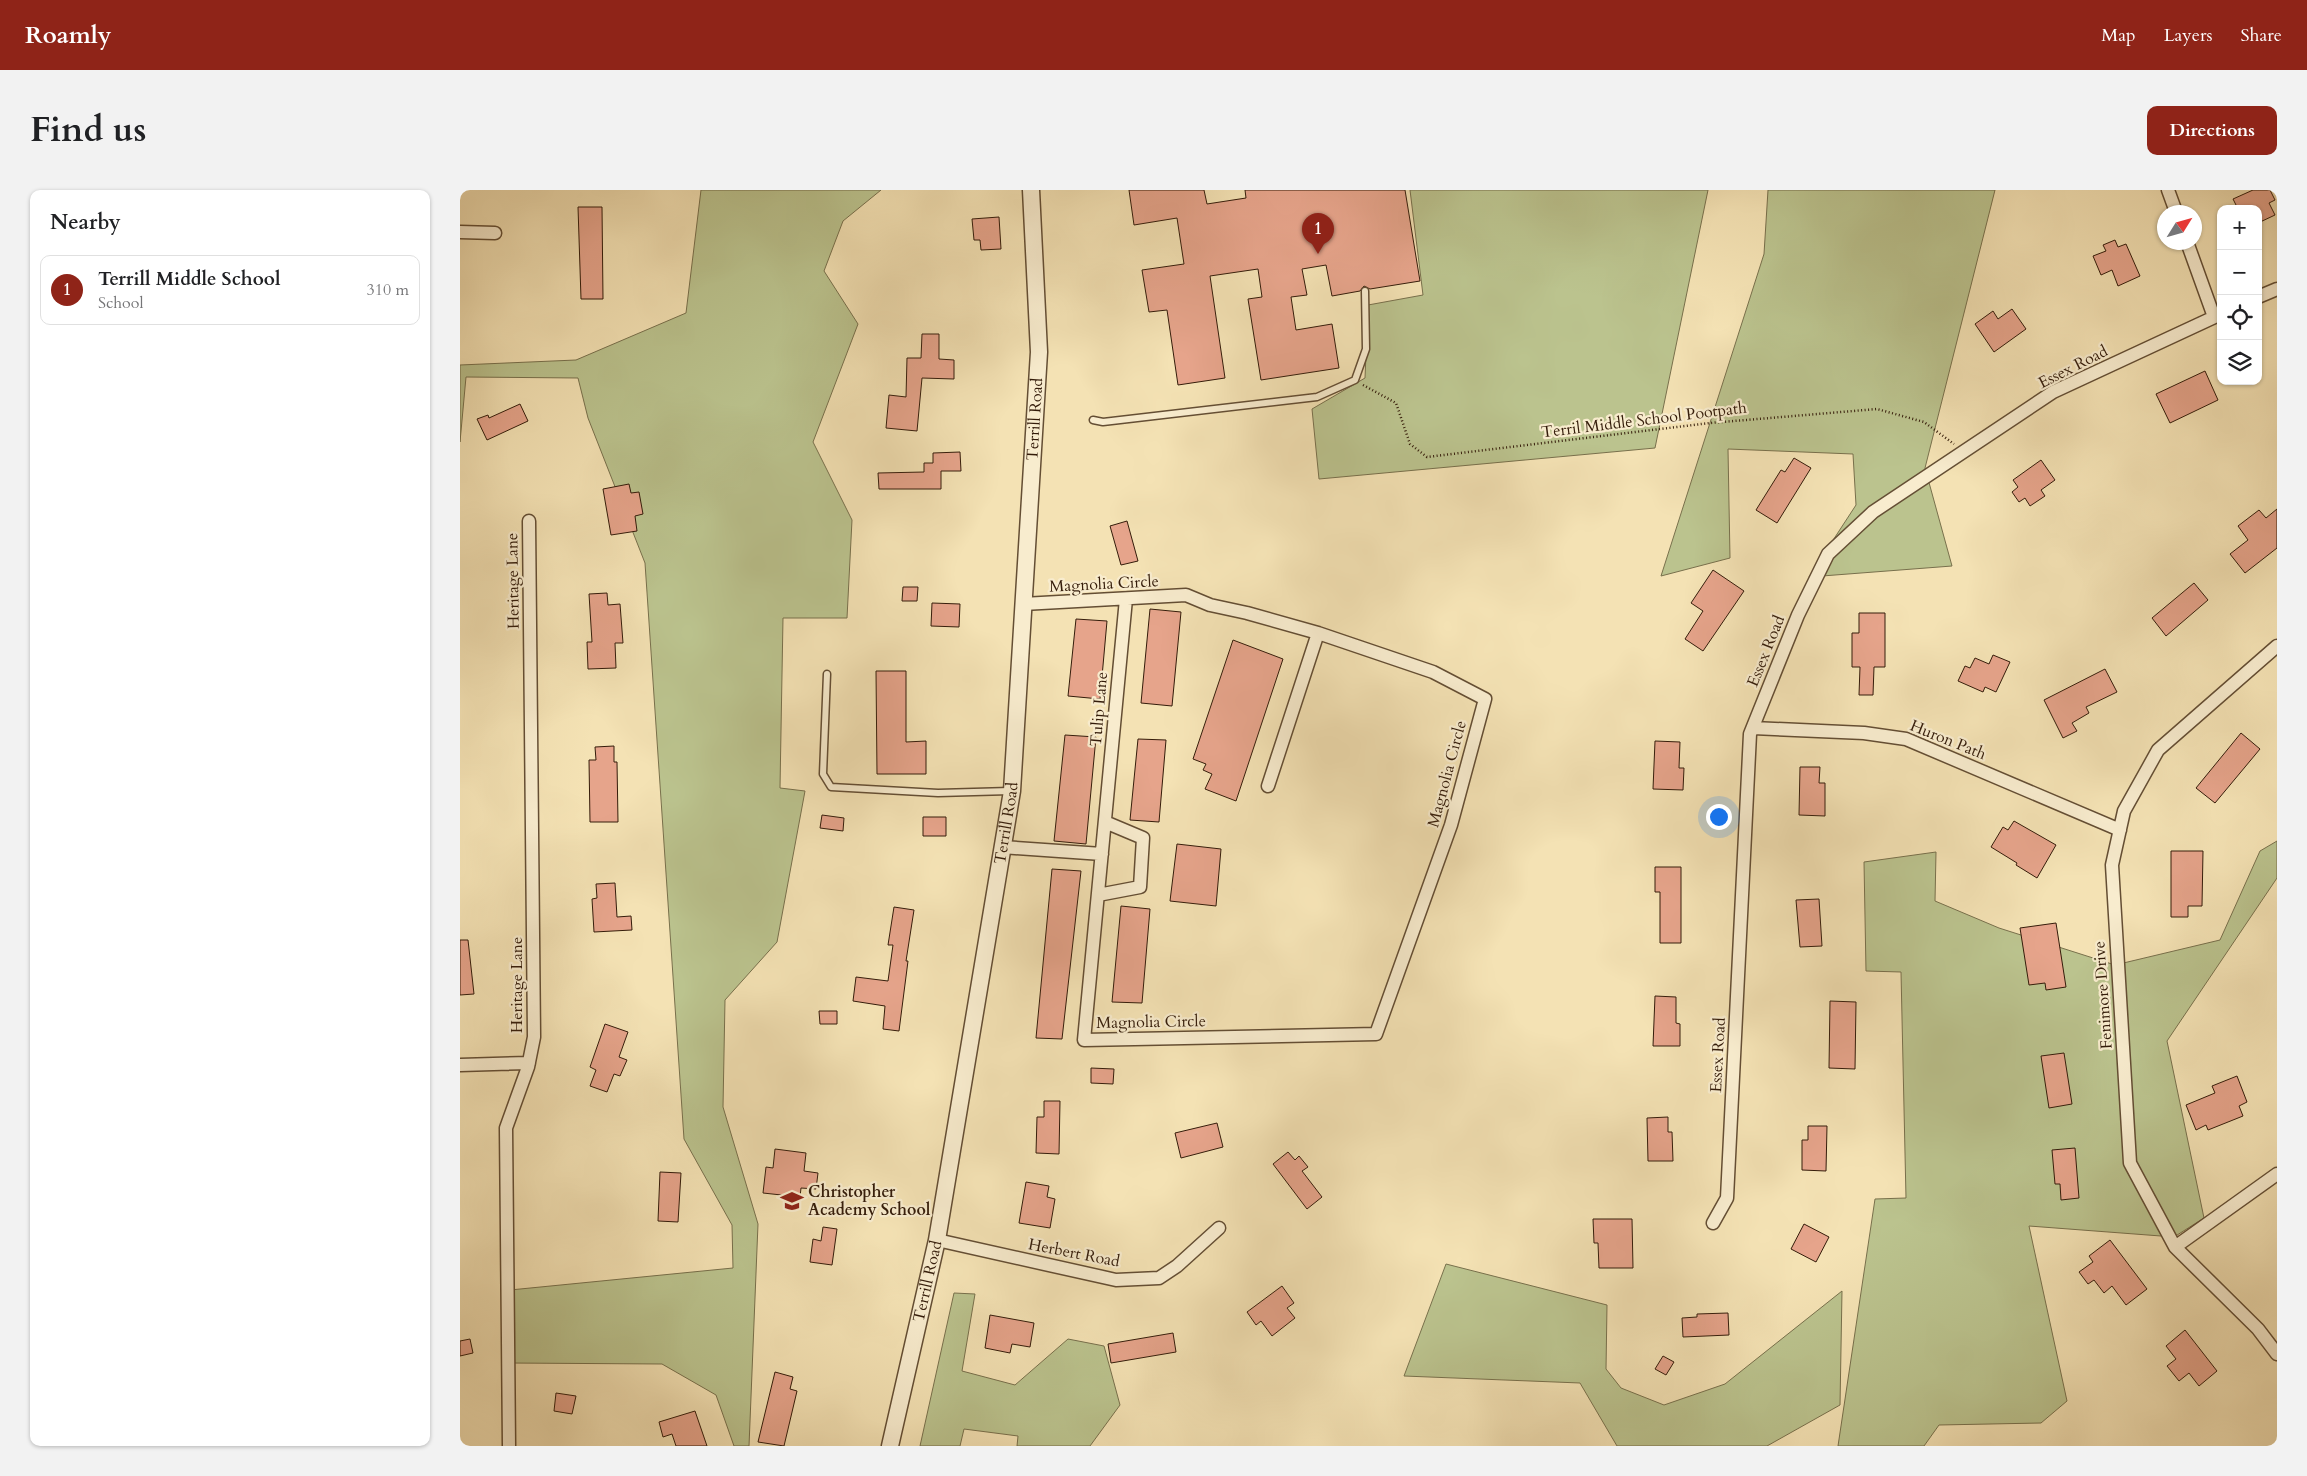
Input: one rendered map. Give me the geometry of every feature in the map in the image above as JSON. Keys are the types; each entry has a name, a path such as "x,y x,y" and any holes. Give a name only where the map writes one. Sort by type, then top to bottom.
{"street":[{"name":"Terrill Road","path":"890,1446 937,1240 1012,791 1039,352 1031,190"},
{"path":"2168,190 2173,205"},
{"path":"460,232 495,233"},
{"path":"2190,250 2217,316"},
{"path":"2262,295 2277,289"},
{"name":"Essex Road","path":"1713,1223 1726,1198 1749,754 1752,728 1798,615 1828,554 1873,512 2053,392 2217,316"},
{"name":"Heritage Lane","path":"509,1446 506,1128 529,1063 534,1029 528,520"},
{"name":"Magnolia Circle","path":"1023,604 1186,596 1210,605 1247,613 1318,633 1433,672 1484,699 1451,825 1376,1034 1084,1040"},
{"name":"Tulip Lane","path":"1084,1040 1126,599"},
{"path":"1268,786 1318,633"},
{"name":"Fenimore Drive","path":"2277,646 2158,750 2124,811 2112,865 2130,1163 2175,1247 2258,1329 2277,1354"},
{"name":"Huron Path","path":"1752,728 1864,733 1906,739 2120,830"},
{"path":"1098,895 1140,887 1143,838 1105,822"},
{"path":"1002,848 1102,854"},
{"path":"460,1064 529,1063"},
{"path":"2175,1247 2277,1174"},
{"name":"Herbert Road","path":"937,1240 1116,1280 1159,1278 1176,1266 1219,1228"}],"lane":[{"path":"1093,420 1103,422 1317,397 1355,380 1366,350 1365,291"},
{"path":"827,674 823,774 830,786 938,793 1012,791"}],"path":[{"name":"Terril Middle School Pootpath","path":"1355,380 1396,402 1410,444 1427,457 1710,423 1877,409 1924,422 1949,439 1963,452"}],"green space":[{"path":"701,190 881,190 843,221 824,271 858,324 813,442 852,520 847,618 783,618 780,788 805,791 777,942 725,1000 723,1107 758,1224 749,1446 734,1446 716,1395 662,1364 508,1363 510,1290 733,1268 732,1225 684,1139 645,563 588,418 578,378 466,377 460,442 460,365 576,360 686,313"},
{"path":"1410,190 1708,190 1655,448 1319,479 1312,409 1365,378 1368,305 1423,295"},
{"path":"1768,190 1995,190 1925,468 1952,566 1809,577 1856,505 1853,454 1728,449 1730,558 1661,576 1764,254"},
{"path":"2277,841 2277,878 2167,1041 2204,1218 2174,1237 2029,1226 2067,1401 2041,1423 1939,1425 1924,1446 1838,1446 1875,1199 1906,1198 1901,972 1866,971 1864,862 1936,852 1935,901 1999,928 2115,965 2220,940 2260,851"},
{"path":"1446,1264 1607,1305 1606,1369 1621,1388 1664,1405 1725,1384 1842,1291 1840,1405 1767,1446 1617,1446 1580,1383 1404,1376"},
{"path":"954,1293 975,1294 962,1371 1015,1385 1068,1339 1104,1346 1120,1405 1090,1446 1017,1446 1018,1436 964,1429 960,1446 920,1446"}],"building":[{"path":"1129,190 1204,190 1207,204 1246,198 1245,190 1405,190 1420,281 1370,289 1364,286 1360,291 1332,296 1326,265 1302,269 1307,295 1291,297 1296,330 1332,324 1339,368 1261,380 1248,299 1262,297 1258,269 1210,276 1225,378 1178,385 1167,310 1149,312 1142,270 1184,264 1177,218 1134,225"},
{"path":"2253,190 2270,190 2275,200 2269,203 2275,215 2262,221 2262,205 2236,205 2233,199"},
{"path":"578,207 602,207 603,299 581,299"},
{"path":"999,217 1001,249 981,250 980,240 974,240 972,219"},
{"path":"2115,240 2118,247 2126,244 2140,276 2118,286 2112,270 2101,275 2093,256 2106,251 2103,245"},
{"path":"2012,309 2026,329 1994,352 1975,324 1993,311 1998,319"},
{"path":"922,334 939,334 939,359 954,360 954,379 922,378 917,431 886,428 889,395 906,397 907,358 921,358"},
{"path":"2205,371 2218,400 2170,423 2156,394"},
{"path":"520,404 528,421 487,440 477,419 488,415 489,418"},
{"path":"960,452 961,471 941,471 941,489 879,489 878,473 924,472 924,463 933,463 933,453"},
{"path":"1794,458 1811,468 1777,523 1756,510 1781,470 1785,472"},
{"path":"2041,460 2055,480 2041,490 2045,496 2030,506 2025,498 2019,502 2012,492 2018,487 2013,480"},
{"path":"629,484 631,493 639,492 643,514 635,516 637,531 611,535 603,489"},
{"path":"2277,509 2277,548 2245,573 2230,554 2248,540 2238,526 2259,510 2266,518"},
{"path":"1127,521 1138,561 1121,565 1110,526"},
{"path":"1713,570 1744,591 1703,651 1685,639 1703,611 1691,603"},
{"path":"2194,583 2208,600 2166,636 2152,618"},
{"path":"903,587 918,587 917,601 902,601"},
{"path":"607,593 608,605 620,604 623,643 615,643 616,668 588,669 587,642 592,642 589,594"},
{"path":"932,603 960,604 959,627 931,626"},
{"path":"1150,609 1181,612 1172,706 1141,703"},
{"path":"1859,613 1885,613 1885,667 1874,667 1873,695 1859,695 1860,667 1852,667 1852,633 1859,633"},
{"path":"1076,619 1107,621 1100,699 1068,696"},
{"path":"1233,640 1283,659 1236,801 1205,789 1212,774 1203,770 1206,764 1193,759"},
{"path":"1993,655 2010,662 1996,692 1985,687 1983,692 1958,681 1965,666 1970,668 1975,658 1989,664"},
{"path":"2105,669 2117,692 2086,707 2089,713 2072,723 2077,731 2063,738 2044,700"},
{"path":"876,671 906,671 906,742 926,741 926,774 877,774"},
{"path":"2241,733 2260,749 2215,803 2196,788"},
{"path":"1065,735 1096,737 1086,844 1054,841"},
{"path":"1138,739 1166,740 1159,822 1130,820"},
{"path":"1655,741 1680,742 1679,768 1684,768 1683,790 1653,789"},
{"path":"614,746 614,762 617,762 618,822 590,822 589,760 596,760 595,747"},
{"path":"1800,767 1820,767 1819,783 1825,783 1825,816 1799,815"},
{"path":"822,815 844,818 843,831 820,828"},
{"path":"923,817 946,817 946,836 923,836"},
{"path":"2014,821 2056,845 2037,878 1991,847 2003,827 2008,830"},
{"path":"1177,844 1221,849 1216,906 1170,901"},
{"path":"2171,851 2203,851 2202,906 2188,906 2188,917 2171,917"},
{"path":"1655,867 1681,867 1681,943 1660,943 1660,892 1655,892"},
{"path":"1052,869 1081,871 1062,1039 1036,1038"},
{"path":"615,883 617,917 631,916 632,930 594,932 592,899 597,898 596,884"},
{"path":"1819,899 1822,946 1800,947 1796,900"},
{"path":"1121,906 1150,909 1142,1003 1112,1002"},
{"path":"894,907 914,910 906,961 908,961 899,1031 883,1029 885,1006 853,1001 856,977 888,981 893,945 888,945"},
{"path":"2056,923 2066,987 2046,990 2045,983 2029,985 2020,928"},
{"path":"460,940 468,940 474,994 460,995"},
{"path":"1655,996 1676,997 1676,1023 1680,1024 1680,1046 1653,1046"},
{"path":"1830,1001 1856,1002 1855,1069 1829,1068"},
{"path":"819,1011 837,1011 837,1024 820,1024"},
{"path":"605,1024 628,1032 619,1057 627,1060 620,1076 614,1074 607,1092 590,1086 596,1070 590,1067"},
{"path":"2064,1053 2072,1104 2049,1108 2041,1056"},
{"path":"1091,1068 1114,1069 1113,1084 1091,1083"},
{"path":"2237,1076 2247,1102 2239,1106 2243,1116 2208,1130 2206,1125 2196,1130 2186,1105 2215,1093 2212,1086"},
{"path":"1044,1101 1060,1101 1059,1154 1036,1153 1037,1117 1044,1117"},
{"path":"1668,1117 1668,1132 1672,1132 1673,1161 1648,1161 1647,1118"},
{"path":"1217,1123 1223,1147 1181,1158 1175,1133"},
{"path":"1808,1126 1827,1126 1826,1171 1802,1170 1802,1140 1808,1140"},
{"path":"2075,1148 2079,1198 2061,1200 2060,1184 2055,1184 2052,1150"},
{"path":"775,1149 806,1153 804,1171 818,1173 816,1189 801,1188 800,1197 763,1193 766,1167 773,1168"},
{"path":"1288,1152 1295,1160 1299,1156 1308,1167 1302,1171 1322,1197 1307,1209 1273,1164"},
{"path":"660,1172 681,1173 678,1222 658,1221"},
{"path":"1026,1182 1049,1186 1047,1197 1055,1199 1050,1228 1019,1223"},
{"path":"1593,1219 1632,1219 1633,1268 1599,1268 1598,1243 1594,1243"},
{"path":"1804,1224 1829,1237 1816,1262 1791,1249"},
{"path":"823,1227 837,1229 832,1265 810,1262 813,1239 821,1241"},
{"path":"2110,1240 2147,1289 2126,1305 2112,1286 2104,1293 2094,1280 2088,1284 2079,1272 2093,1262 2089,1256"},
{"path":"1282,1286 1294,1303 1287,1308 1295,1318 1272,1336 1261,1321 1256,1325 1247,1312"},
{"path":"1728,1313 1729,1335 1683,1337 1682,1318 1697,1317 1697,1314"},
{"path":"990,1315 1034,1323 1030,1347 1012,1344 1010,1353 985,1348"},
{"path":"2185,1330 2217,1371 2199,1386 2189,1373 2179,1381 2167,1366 2176,1359 2166,1346"},
{"path":"1173,1333 1176,1352 1111,1363 1108,1344"},
{"path":"470,1339 473,1353 460,1356 460,1341"},
{"path":"1663,1356 1674,1362 1666,1375 1655,1369"},
{"path":"775,1372 793,1377 790,1389 797,1391 784,1446 758,1442"},
{"path":"556,1393 576,1396 572,1414 554,1411"},
{"path":"695,1411 707,1446 676,1446 672,1434 663,1437 659,1422"}],"place":[{"name":"Terrill Middle School","path":"1318,254"},
{"name":"Christopher Academy School","path":"792,1201"}]}
